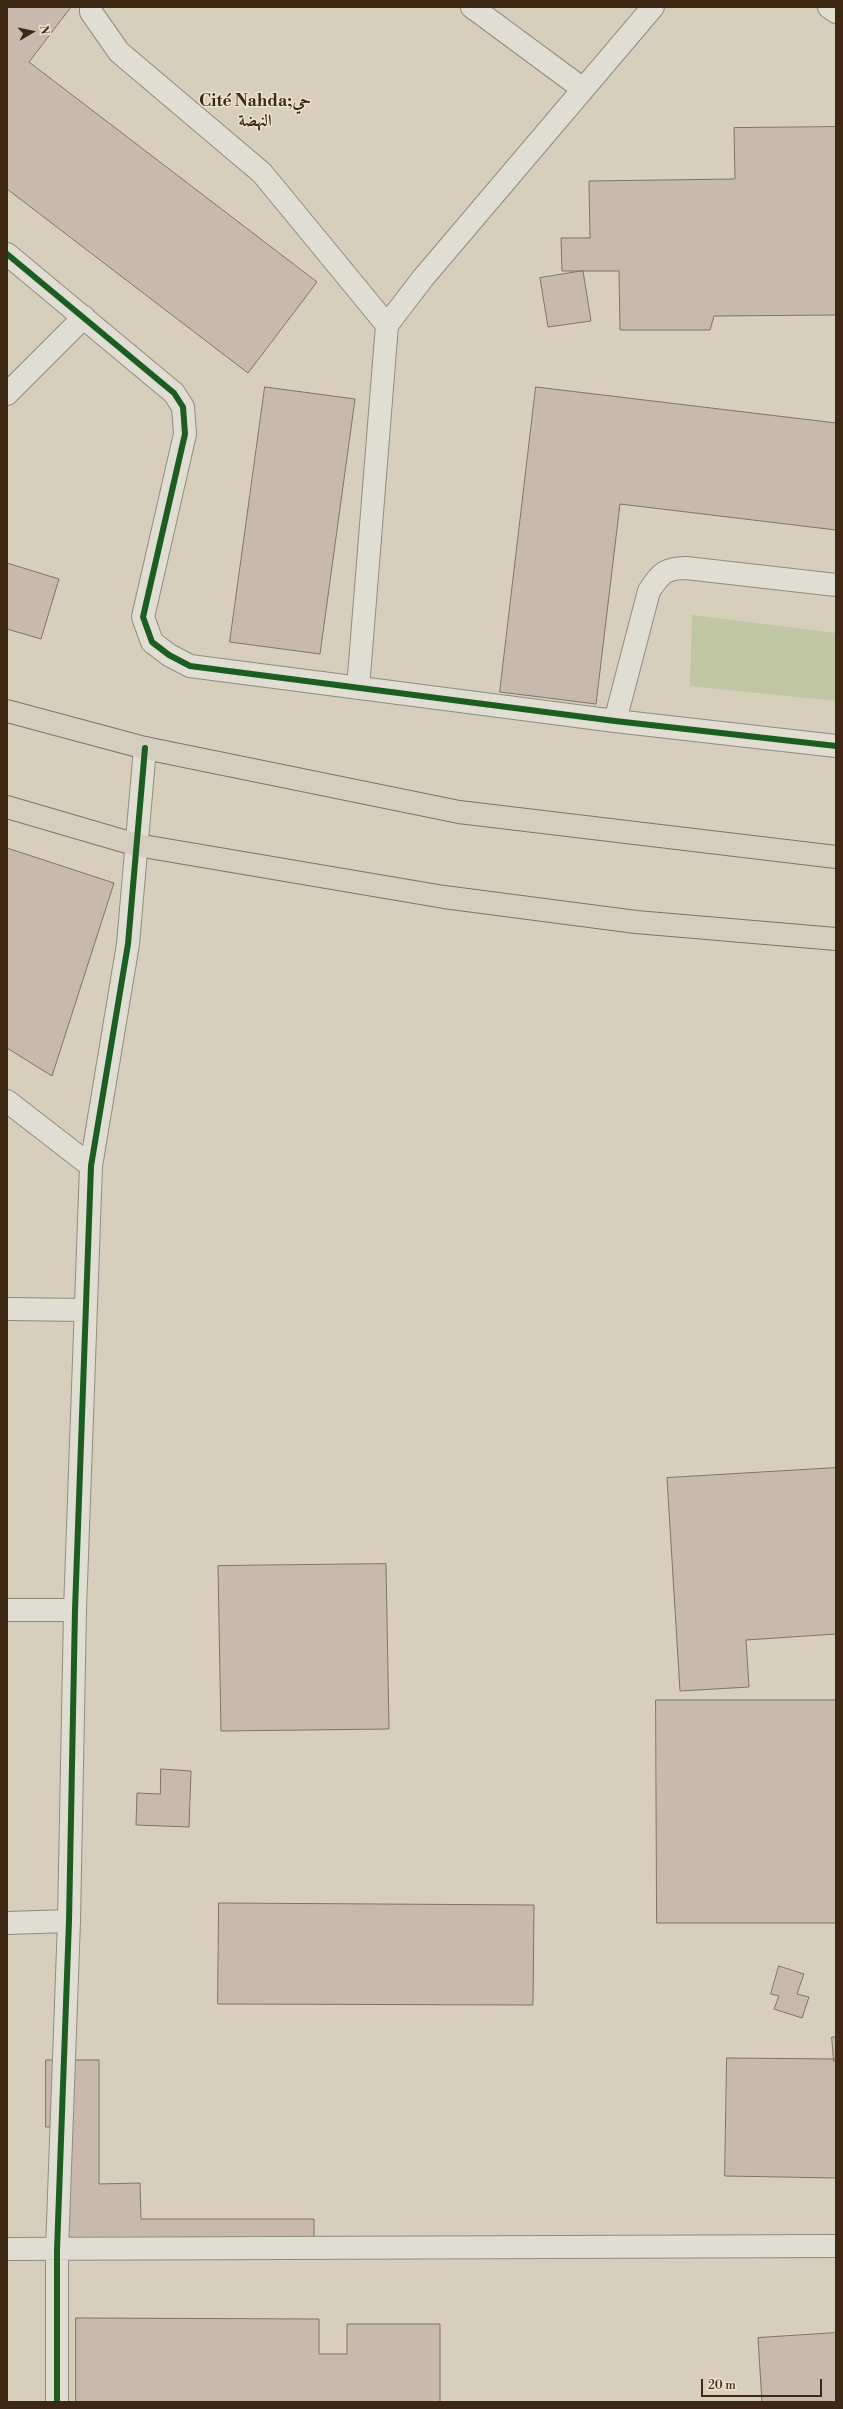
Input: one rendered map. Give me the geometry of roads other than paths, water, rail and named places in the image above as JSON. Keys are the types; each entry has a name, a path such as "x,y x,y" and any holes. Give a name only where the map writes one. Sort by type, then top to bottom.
{"main road":[{"path":"7,711 145,748 459,812 836,857"},
{"path":"7,807 137,845 467,900 636,922 836,939"}],"street":[{"path":"91,7 91,12 119,52 262,173 387,324"},
{"path":"472,7 584,89"},
{"path":"358,688 387,324 423,278 653,7"},
{"path":"829,7 836,12"},
{"path":"7,254 174,393 183,407 185,434 143,617 152,642 169,655 190,666 615,721 836,746"},
{"path":"7,394 84,317"},
{"path":"615,721 649,591 657,579 665,572 672,568 686,568 836,585"},
{"path":"57,2402 57,2250 69,1921 75,1610 91,1166 128,944 145,748"},
{"path":"7,1101 91,1166"},
{"path":"7,1309 85,1310"},
{"path":"7,1610 75,1610"},
{"path":"7,1922 69,1921"},
{"path":"7,2249 836,2246"}],"district":[{"name":"Cité Nahda;حي النهضة","path":"255,112"}]}
